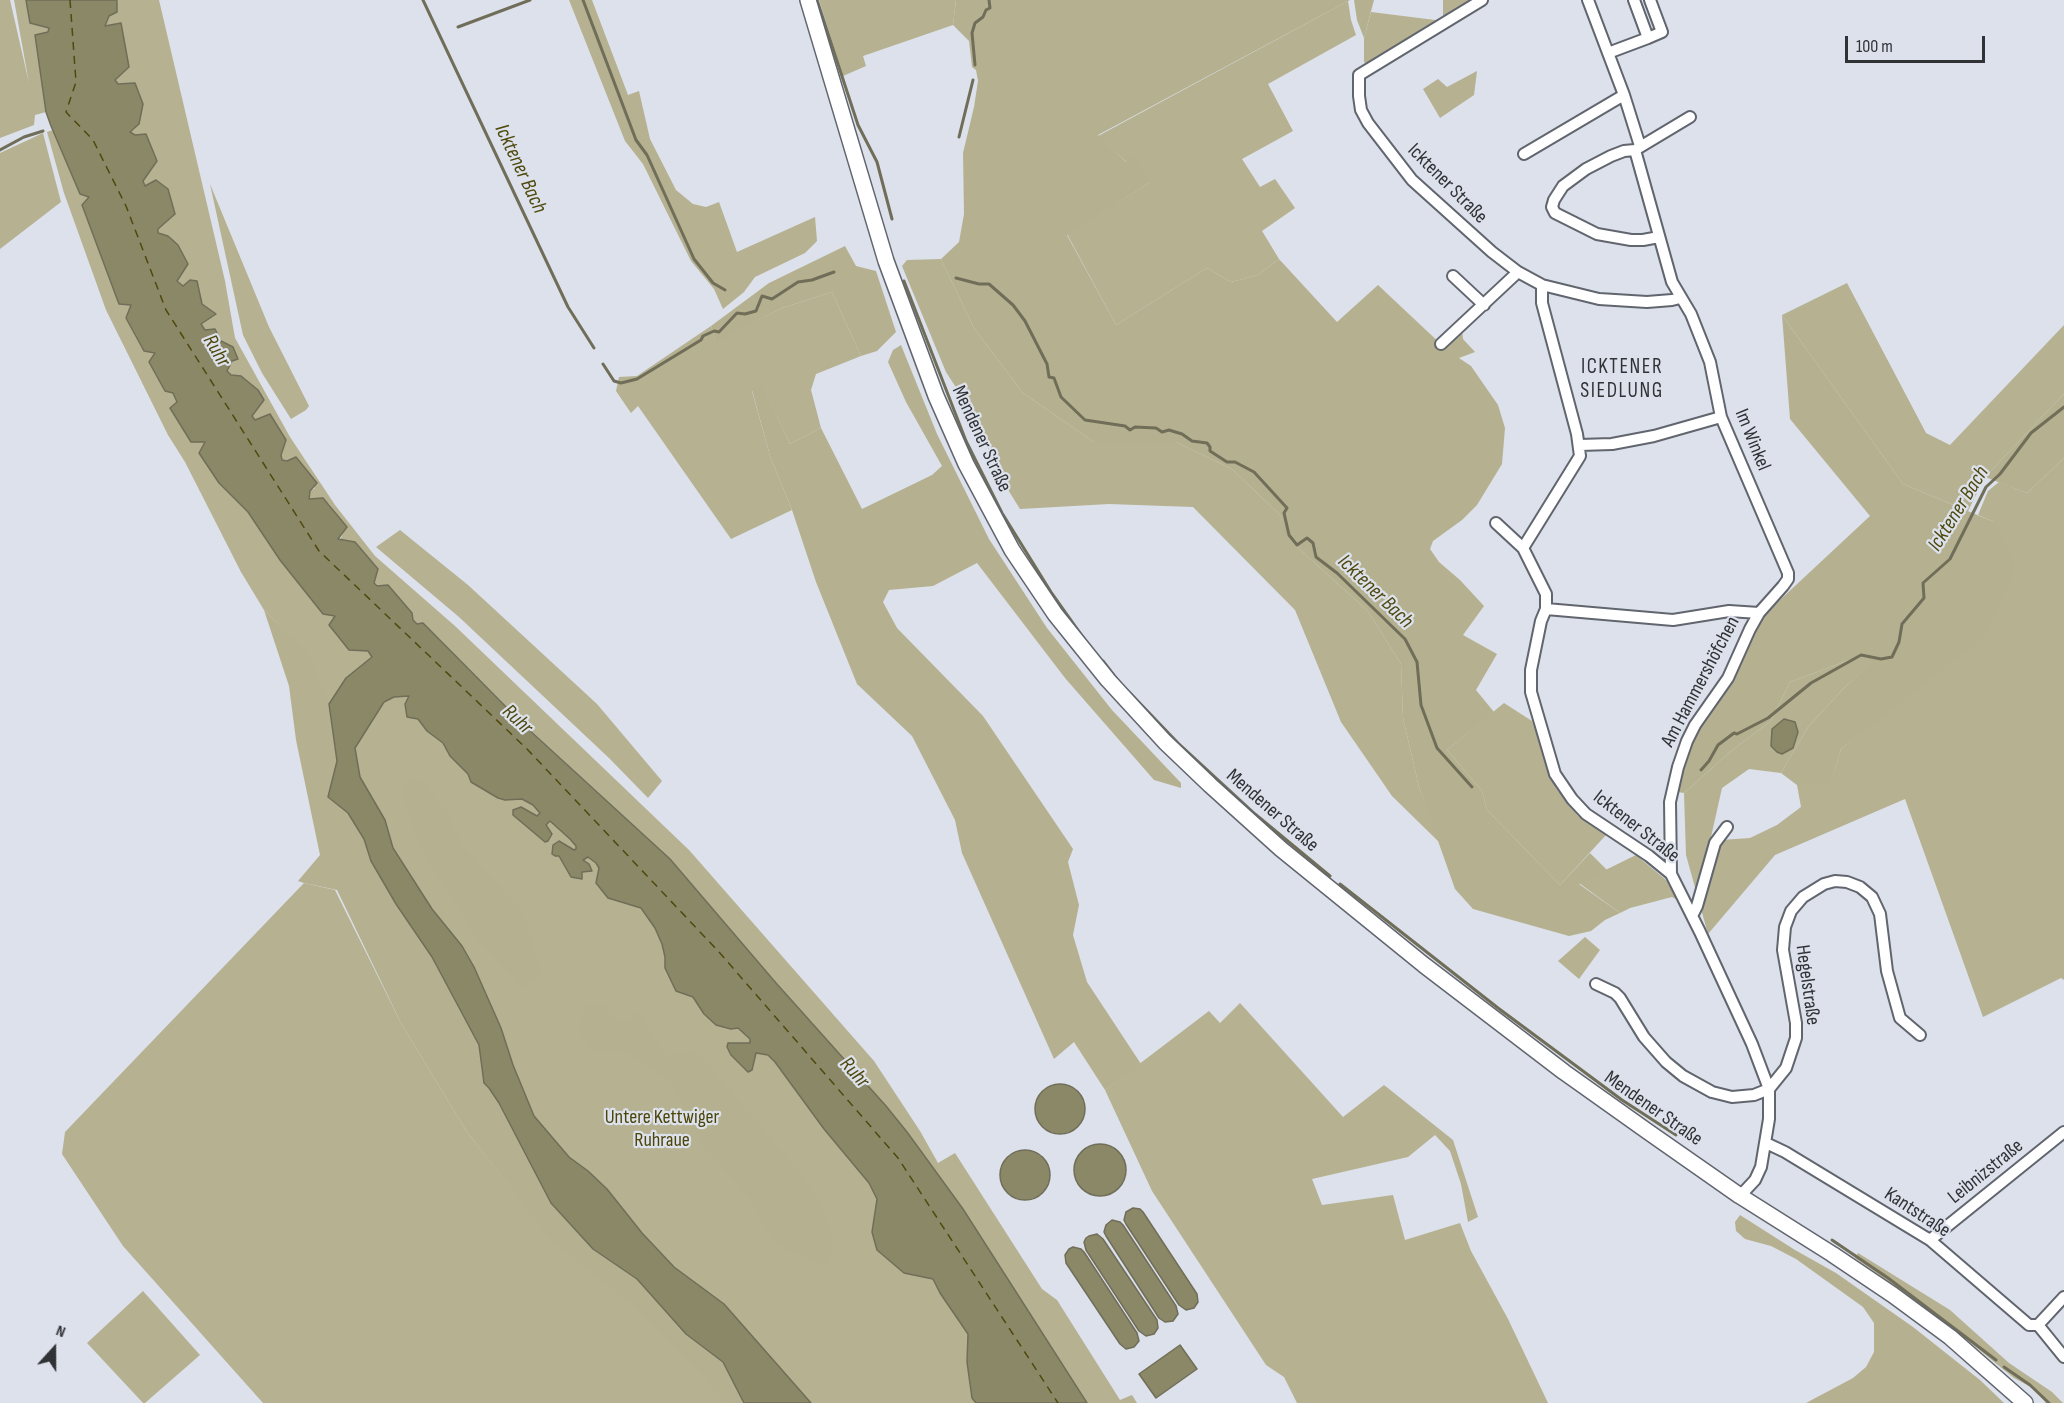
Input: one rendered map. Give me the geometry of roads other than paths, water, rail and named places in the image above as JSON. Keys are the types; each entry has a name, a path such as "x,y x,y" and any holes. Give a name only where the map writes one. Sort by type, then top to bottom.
{"main road":[{"name":"Mendener Straße","path":"808,0 886,261 936,396 966,464 1012,550 1055,614 1108,680 1209,786 1281,849 1424,965 1564,1072 1740,1196 1893,1295 1950,1337 2025,1403"}],"street":[{"name":"Icktener Straße","path":"1482,0 1359,75 1361,110 1368,123 1412,180 1492,252 1518,272 1542,285 1617,301 1660,302 1680,298"},
{"name":"Im Winkel","path":"1588,0 1624,95 1672,282 1692,317 1710,362 1721,417 1788,573 1788,579 1783,586 1759,613"},
{"path":"1634,0 1648,38"},
{"path":"1608,53 1662,32 1650,0"},
{"path":"1524,154 1624,95"},
{"path":"1659,237 1631,240 1597,234 1556,213 1552,207 1563,186 1574,177 1611,156 1638,148 1683,117"},
{"path":"1441,344 1518,272"},
{"path":"1453,276 1484,305"},
{"path":"1523,548 1580,456 1580,445 1542,303 1542,285"},
{"path":"1580,445 1612,444 1654,436 1721,417"},
{"name":"Icktener Straße","path":"1496,523 1523,548 1546,594 1546,609 1541,621 1531,670 1531,692 1555,774 1572,800 1586,814 1649,856 1671,874 1752,1044 1769,1089 1769,1119 1761,1167 1755,1179 1740,1196"},
{"name":"Am Hammershöfchen","path":"1546,609 1673,620 1729,611 1759,613 1728,678 1695,725 1678,767 1670,802 1671,874"},
{"path":"1692,916 1715,843 1727,827"},
{"name":"Hegelstraße","path":"1769,1089 1786,1068 1796,1038 1796,1023 1783,951 1785,927 1791,911 1803,897 1824,884 1835,881 1847,882 1860,887 1872,897 1880,914 1887,971 1900,1018 1920,1035"},
{"path":"1596,984 1620,998 1649,1044 1683,1076 1712,1092 1732,1097 1754,1095 1769,1089"},
{"name":"Leibnizstraße","path":"1930,1240 2064,1132"},
{"name":"Kantstraße","path":"1766,1143 1785,1152 1930,1240 2025,1323 2037,1325 2064,1357"},
{"path":"2037,1325 2064,1297"}],"water":[{"name":"Ruhr","path":"26,0 117,0 117,12 109,16 105,26 121,23 129,67 115,80 118,84 135,83 143,104 139,124 130,132 135,135 146,134 157,161 143,181 145,186 156,180 168,189 175,214 158,229 158,233 168,236 178,245 188,264 177,281 183,286 190,280 197,281 202,304 216,314 201,324 205,330 215,329 221,341 233,347 238,359 232,361 227,371 231,375 241,376 258,390 264,400 252,416 255,420 270,414 286,440 281,455 282,460 287,461 296,457 317,483 310,491 309,499 323,498 347,527 338,539 355,542 378,569 374,583 377,586 388,585 412,613 413,620 417,624 423,623 526,727 670,859 776,983 886,1106 963,1209 1087,1403 976,1403 972,1398 967,1362 968,1334 933,1279 904,1273 877,1250 872,1232 877,1199 869,1183 824,1129 775,1062 768,1055 756,1053 752,1070 748,1072 731,1055 727,1047 728,1043 750,1043 750,1039 738,1028 731,1029 716,1025 704,1014 693,997 676,991 665,968 662,944 655,928 641,908 608,898 596,883 599,868 588,857 583,860 589,864 592,871 582,872 582,879 571,877 559,856 552,854 553,845 559,841 576,849 570,839 550,821 546,825 552,834 545,842 513,815 513,810 521,807 537,816 540,813 533,805 522,799 498,798 471,782 468,774 450,756 443,743 427,731 418,719 407,717 405,704 409,696 394,697 384,702 355,748 360,777 385,820 393,848 432,909 462,946 474,967 501,1028 534,1116 569,1157 607,1189 642,1233 674,1267 724,1304 811,1403 744,1403 723,1362 686,1334 637,1279 593,1249 551,1203 499,1103 484,1083 479,1045 432,957 396,904 371,861 364,839 348,813 328,797 337,761 329,704 346,678 372,657 368,651 349,650 329,625 335,616 323,614 280,560 248,512 219,483 199,453 205,442 191,442 170,408 177,402 173,393 165,391 149,362 155,353 144,351 126,318 131,305 119,304 82,205 89,197 80,194 46,112 35,35 48,32 49,28 30,23"},
{"path":"1784,719 1795,722 1798,732 1793,748 1782,754 1771,746 1772,729"},
{"path":"1055,1084 1065,1084 1078,1091 1085,1104 1085,1114 1078,1127 1065,1134 1055,1134 1046,1130 1039,1123 1035,1114 1035,1104 1039,1095 1046,1088"},
{"path":"1100,1144 1110,1146 1118,1152 1124,1160 1126,1170 1124,1180 1118,1188 1110,1194 1100,1196 1090,1194 1082,1188 1076,1180 1074,1170 1076,1160 1082,1152 1090,1146"},
{"path":"1025,1150 1039,1154 1046,1161 1050,1175 1046,1189 1039,1196 1025,1200 1011,1196 1004,1189 1000,1175 1004,1161 1011,1154"},
{"path":"1133,1208 1143,1212 1197,1294 1198,1302 1194,1308 1186,1310 1179,1305 1126,1224 1124,1220 1126,1212"},
{"path":"1112,1220 1123,1225 1176,1306 1178,1314 1173,1321 1165,1322 1159,1318 1106,1236 1104,1232 1106,1225"},
{"path":"1097,1234 1103,1239 1157,1320 1158,1328 1154,1334 1146,1336 1139,1331 1086,1250 1084,1242 1086,1238"},
{"path":"1073,1247 1084,1252 1137,1333 1139,1341 1134,1347 1126,1349 1120,1344 1066,1263 1065,1255"},
{"path":"1180,1345 1197,1369 1156,1398 1139,1374"}],"waterway":[{"name":"Icktener Bach","path":"423,0 568,307 594,348"},
{"path":"458,27 530,0"},
{"path":"583,0 636,140 647,155 694,259 713,283 725,290"},
{"path":"817,0 858,125 877,162 892,219"},
{"path":"975,65 972,33 975,23 990,8 989,0"},
{"path":"959,137 973,80"},
{"path":"0,150 24,137 43,131"},
{"name":"Icktener Bach","path":"603,364 614,381 621,383 637,379 701,340 703,336 714,331 719,332 737,313 745,314 756,311 762,296 772,299 798,282 812,280 834,272"},
{"name":"Icktener Bach","path":"956,278 989,284 1013,305 1025,321 1047,364 1049,377 1054,378 1061,397 1085,420 1125,426 1130,430 1135,427 1156,428 1162,432 1169,430 1182,434 1192,441 1207,443 1210,451 1227,462 1235,462 1254,472 1287,508 1284,513 1289,535 1297,545 1307,538 1313,543 1316,557 1337,573 1405,639 1417,662 1421,705 1437,748 1472,787"},
{"path":"904,281 966,441 1002,513 1051,592 1085,640"},
{"name":"Icktener Bach","path":"1701,770 1718,745 1734,733 1737,734 1768,718 1811,683 1861,655 1881,659 1892,657 1899,642 1902,624 1924,598 1923,583 1950,559 1986,487 2000,474 2031,433 2064,407"},
{"path":"1103,661 1119,682"},
{"path":"1130,693 1178,743 1255,814 1330,876"},
{"path":"1340,884 1498,1008 1622,1100 1676,1135"},
{"path":"1832,1240 1888,1278 1996,1360"},
{"path":"2004,1367 2030,1385 2049,1403"}],"district":[{"name":"ICKTENER SIEDLUNG","path":"1622,380"}],"park label":[{"name":"Untere Kettwiger Ruhraue","path":"662,1130"}]}
